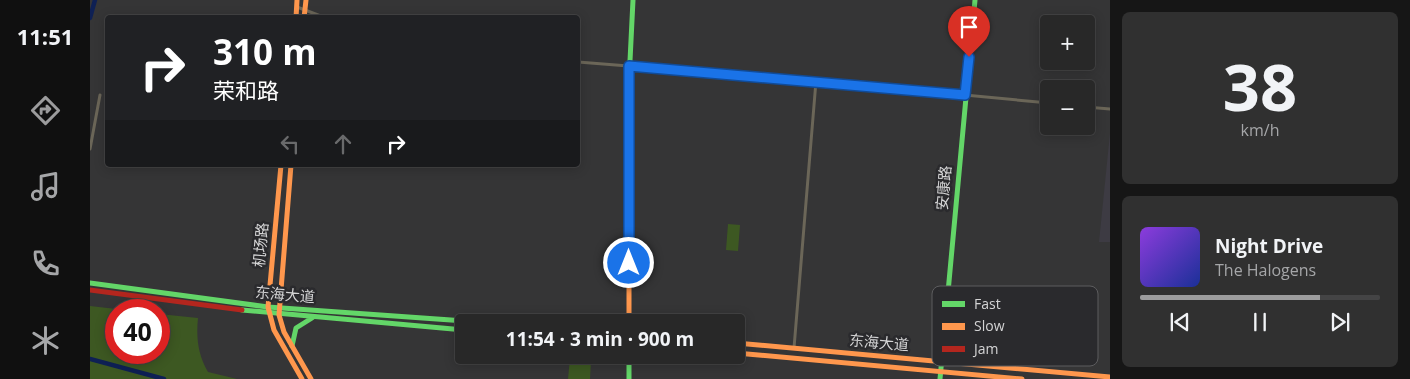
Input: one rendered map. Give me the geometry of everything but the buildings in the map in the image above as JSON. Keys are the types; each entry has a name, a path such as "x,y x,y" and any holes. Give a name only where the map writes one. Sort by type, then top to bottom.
{"main road":[{"path":"296,15 297,0"},
{"path":"304,14 306,0"},
{"path":"629,314 629,66 633,0"},
{"name":"安康路","path":"947,286 975,0"},
{"name":"机场路","path":"281,167 268,307 274,330 302,379"},
{"name":"机场路","path":"291,167 279,315 292,348 311,379"},
{"name":"东海大道","path":"90,283 268,307 455,320"},
{"name":"东海大道","path":"90,290 269,314 455,329"},
{"path":"292,348 295,329 301,323 315,318"},
{"name":"东海大道","path":"745,344 932,360"},
{"name":"东海大道","path":"745,354 940,370 1022,379"},
{"path":"628,379 629,364"},
{"name":"安康路","path":"940,366 940,379"},
{"name":"东海大道","path":"997,366 1110,376"}],"street":[{"path":"296,7 304,14"},
{"path":"580,62 816,81 1040,102"},
{"path":"794,348 816,81"},
{"path":"90,150 100,95"},
{"path":"1095,108 1110,109"}],"shaded area":[{"path":"1110,133 1110,242 1099,242"}],"green space":[{"path":"728,224 740,225 738,251 726,250"},
{"path":"90,306 105,308 105,364 170,364 170,315 198,318 198,346 208,372 237,379 90,379"},
{"path":"569,364 591,364 590,379 568,379"}],"waterway":[{"path":"90,18 95,0"},
{"path":"90,359 164,379"}],"traffic: fast":[{"path":"629,81 633,0"},
{"path":"949,286 975,0"},
{"path":"90,283 268,307 455,320"},
{"path":"242,310 455,329"},
{"path":"292,346 296,328 312,318"},
{"path":"629,364 629,379"},
{"path":"940,379 941,366"}],"traffic: slow":[{"path":"296,15 297,0"},
{"path":"304,15 306,0"},
{"path":"629,81 629,314"},
{"path":"281,167 268,307 274,330 302,379"},
{"path":"291,167 279,315 284,332 311,379"},
{"path":"745,344 932,361"},
{"path":"745,354 1022,379"},
{"path":"989,366 1110,377"}],"traffic: jam":[{"path":"90,290 242,310"}],"route":[{"path":"629,263 629,66 965,95 969,57"}]}
